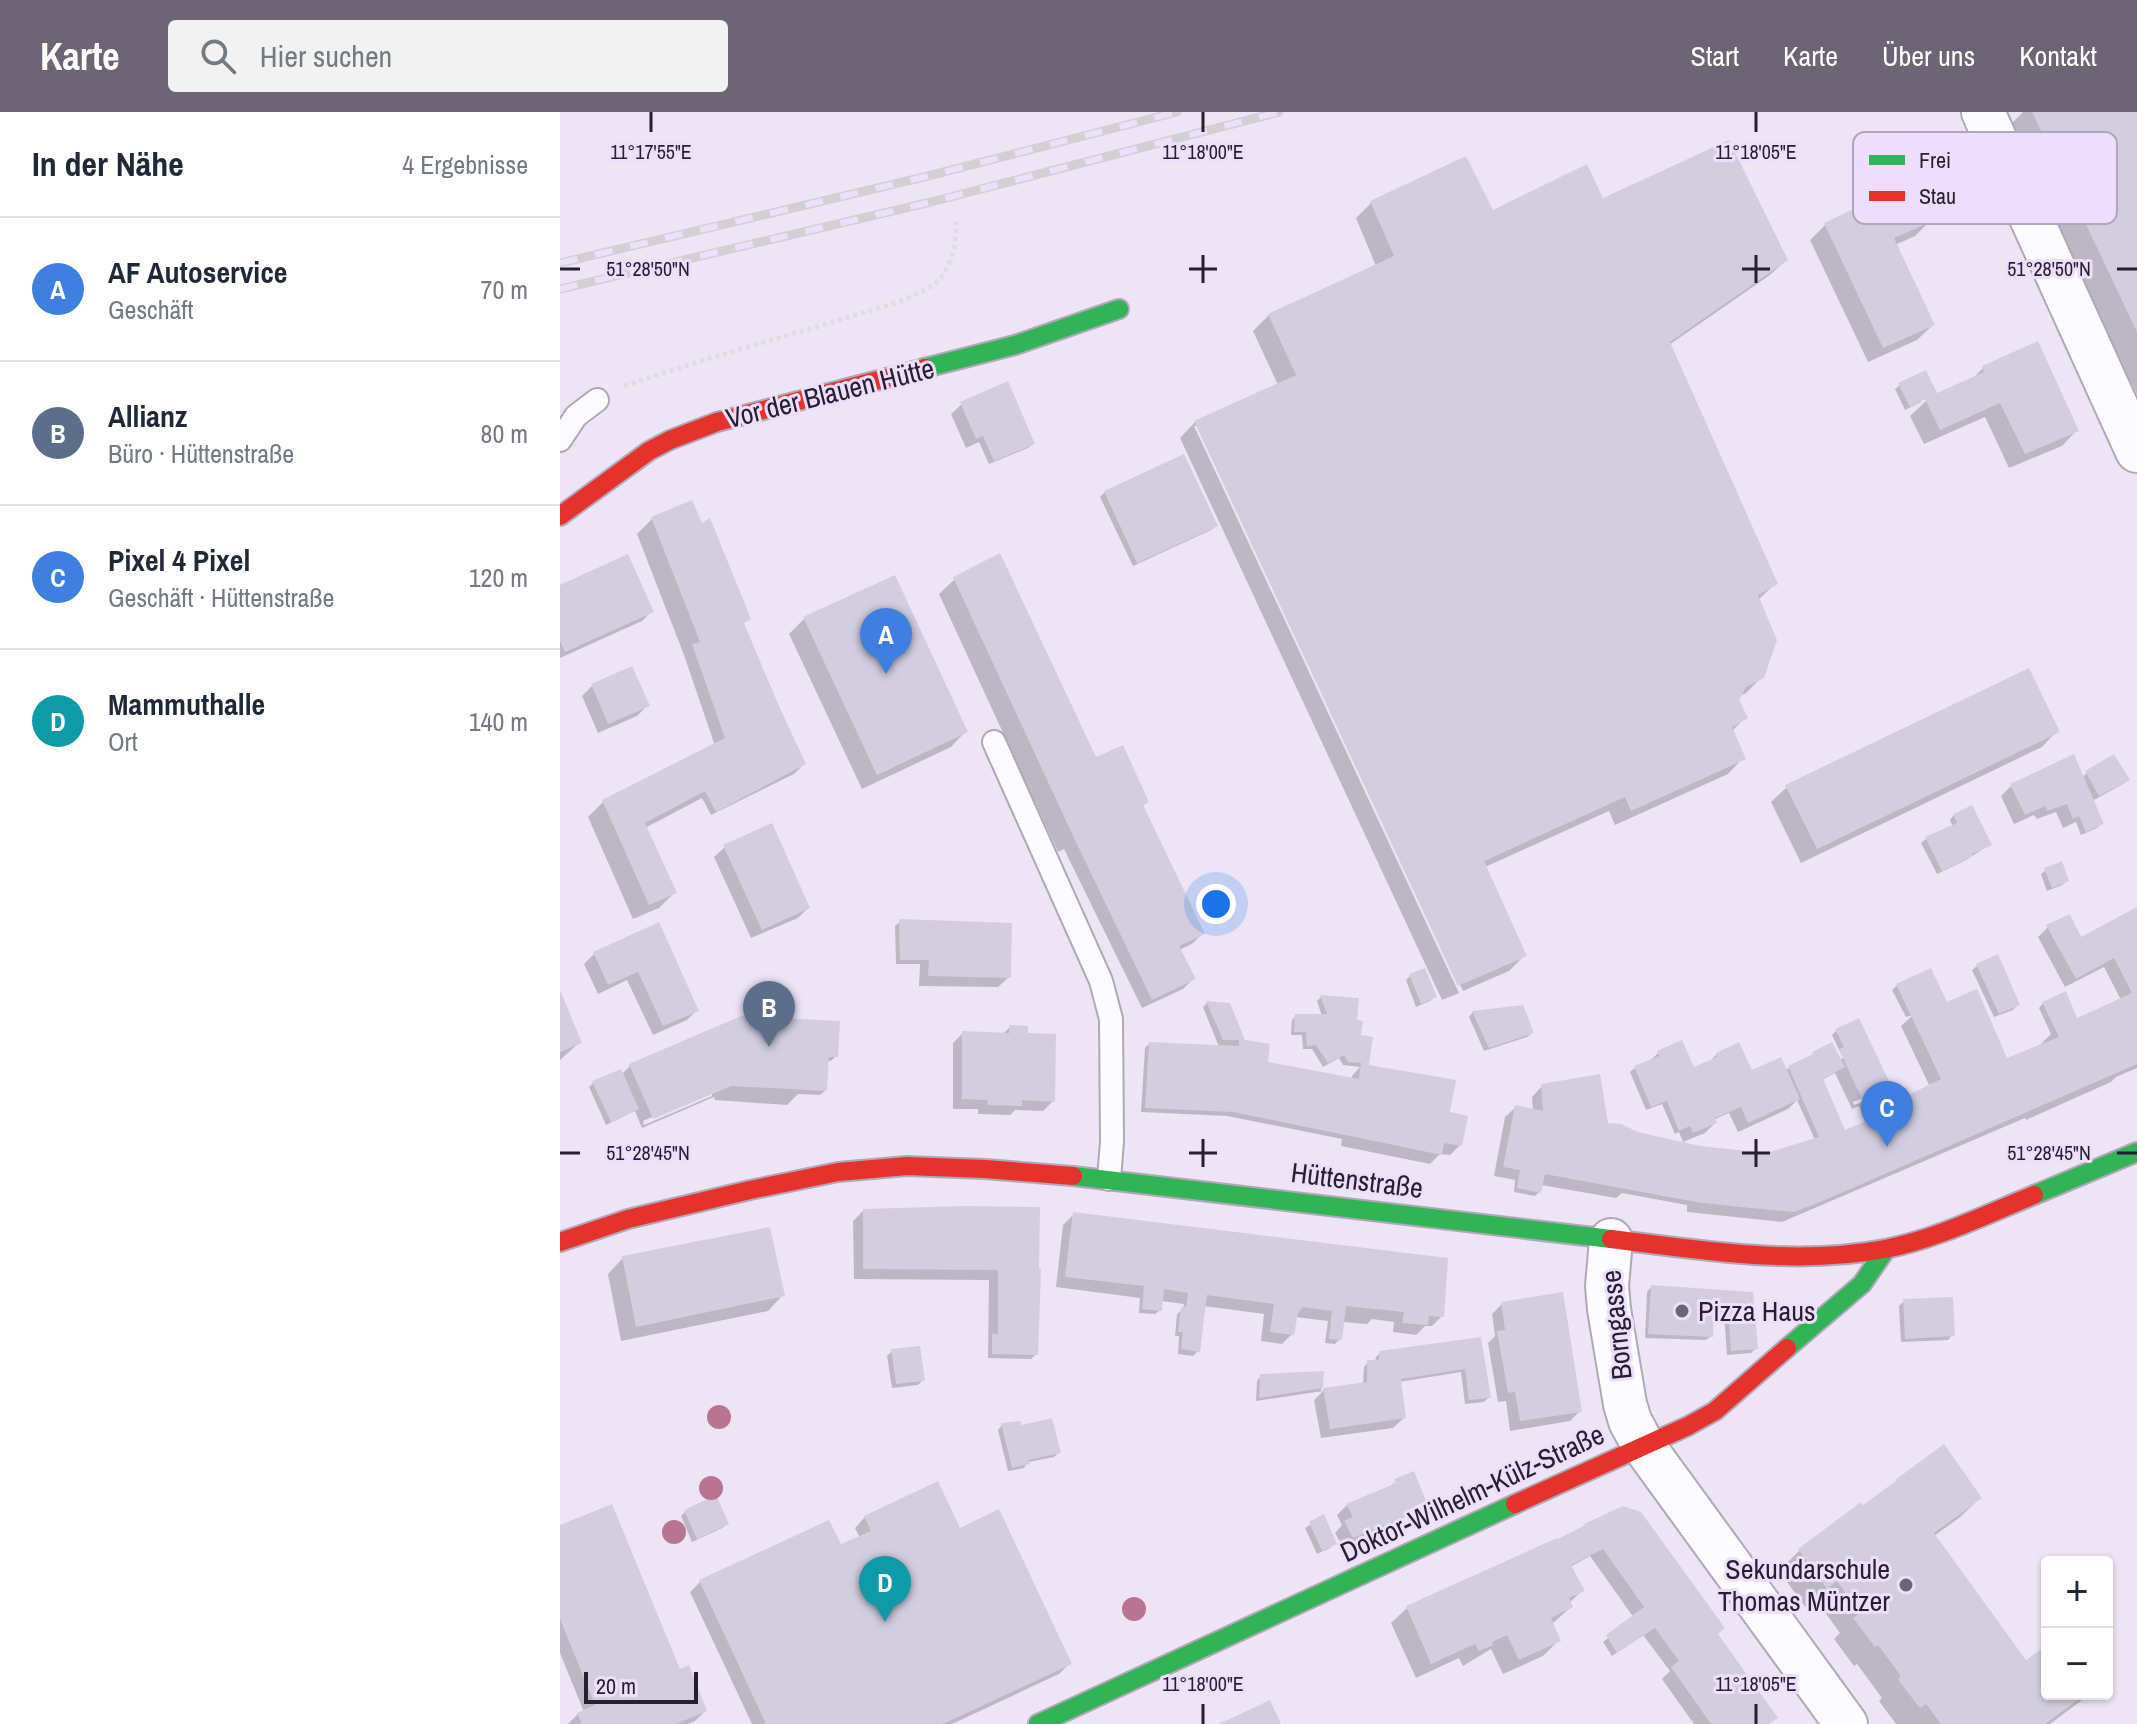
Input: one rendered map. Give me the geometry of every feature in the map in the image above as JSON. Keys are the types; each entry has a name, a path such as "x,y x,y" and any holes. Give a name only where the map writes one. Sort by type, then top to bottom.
{"street":[{"path":"1983,112 1992,132"},
{"path":"2034,224 2137,451"},
{"name":"Vor der Blauen Hütte","path":"560,516 649,451 692,431 1015,345 1119,309"},
{"name":"Hüttenstraße","path":"560,1242 628,1219 794,1181 873,1168 907,1166 1109,1179 1611,1240 1774,1256 1829,1256 1886,1249 1943,1232 2137,1152"},
{"name":"Borngasse","path":"1611,1240 1607,1286 1609,1309 1630,1421 1643,1445 1846,1724"},
{"name":"Doktor-Wilhelm-Külz-Straße","path":"1038,1724 1715,1411 1862,1284 1886,1249"}],"lane":[{"path":"560,440 576,416 597,400"},
{"path":"994,742 1101,981 1111,1019 1112,1141 1109,1179"}],"path":[{"path":"597,400 625,386 871,310 922,291 939,280 948,265 955,241 956,222"}],"building":[{"path":"2032,112 2137,112 2137,332 2086,224 2117,224 2117,132 2042,132"},
{"path":"1729,140 1788,260 1670,342 1778,584 1758,595 1777,640 1764,678 1746,687 1739,700 1748,718 1732,727 1746,759 1631,811 1625,797 1484,861 1527,956 1458,986 1194,421 1296,375 1268,314 1394,256 1370,201 1466,156 1493,210 1587,164 1603,198"},
{"path":"1853,209 1853,224 1926,224 1894,238 1935,325 1883,348 1824,223"},
{"path":"2038,341 2079,431 2025,454 2000,403 1940,430 1925,399 1910,407 1898,383 1926,370 1937,393 1984,372 1982,366"},
{"path":"1008,381 1035,444 994,461 983,436 976,439 960,402"},
{"path":"1184,454 1218,526 1137,563 1104,491"},
{"path":"692,500 702,523 710,518 751,619 744,623 806,764 716,812 705,791 645,823 677,893 649,905 602,800 725,738 692,644 700,642 651,517"},
{"path":"1000,553 1096,757 1123,745 1149,802 1143,805 1205,934 1179,946 1196,979 1152,1000 953,577"},
{"path":"628,554 654,612 565,652 560,641 560,585"},
{"path":"895,575 968,732 877,775 803,617"},
{"path":"632,666 650,706 608,724 591,684"},
{"path":"2029,668 2060,732 1817,849 1785,785"},
{"path":"2074,754 2104,824 2086,832 2079,816 2073,819 2067,804 2047,811 2045,806 2025,815 2010,784"},
{"path":"2114,754 2130,780 2099,796 2085,771"},
{"path":"1972,805 1992,845 1942,871 1925,837 1957,823 1953,814"},
{"path":"772,823 810,908 762,930 723,845"},
{"path":"2062,861 2069,881 2052,888 2044,868"},
{"path":"2137,907 2137,1064 1818,1203 1794,1212 1731,1206 1545,1174 1541,1193 1517,1188 1520,1170 1503,1167 1515,1105 1543,1111 1541,1084 1600,1074 1608,1123 1621,1124 1638,1132 1700,1146 1767,1153 1819,1137 1788,1066 1832,1042 1845,1067 1823,1079 1845,1130 1871,1119 1839,1049 1844,1047 1835,1029 1859,1018 1898,1100 1941,1079 1896,984 1931,968 1947,1002 1977,989 2007,1058 2059,1037 2042,1002 2066,991 2077,1018 2132,993 2114,958 2076,979 2046,925 2070,914 2081,937"},
{"path":"899,919 1012,923 1011,978 928,976 929,960 900,960"},
{"path":"659,922 699,1011 663,1026 638,972 608,985 593,952"},
{"path":"1998,954 2020,1005 1999,1014 1976,964"},
{"path":"1425,968 1437,997 1421,1004 1409,974"},
{"path":"560,990 582,1043 560,1052"},
{"path":"1320,995 1359,998 1357,1020 1363,1021 1361,1035 1373,1037 1369,1065 1456,1080 1450,1112 1468,1116 1462,1146 1444,1143 1442,1155 1233,1112 1145,1108 1149,1042 1239,1046 1239,1040 1223,1040 1206,1001 1230,1003 1245,1040 1270,1044 1268,1062 1359,1079 1361,1063 1348,1062 1344,1055 1328,1063 1316,1045 1307,1046 1306,1032 1294,1032 1295,1014 1327,1014"},
{"path":"1523,1005 1534,1033 1489,1048 1472,1011"},
{"path":"741,1016 840,1021 838,1057 829,1057 827,1091 731,1086 653,1119 629,1064"},
{"path":"1009,1025 1028,1026 1028,1033 1056,1034 1055,1102 1022,1100 1022,1106 987,1105 988,1100 962,1099 962,1031 1009,1033"},
{"path":"1682,1040 1694,1067 1717,1057 1716,1053 1739,1042 1752,1070 1781,1057 1800,1099 1748,1123 1741,1107 1715,1118 1717,1123 1693,1133 1690,1126 1679,1131 1667,1101 1651,1107 1634,1066 1659,1056 1657,1051"},
{"path":"621,1069 639,1109 611,1122 592,1081"},
{"path":"1040,1207 1038,1355 992,1354 992,1334 998,1334 998,1270 863,1269 863,1209"},
{"path":"1073,1212 1448,1258 1444,1317 1429,1316 1428,1325 1402,1323 1404,1312 1346,1306 1342,1340 1329,1339 1332,1311 1303,1307 1298,1313 1294,1335 1270,1332 1274,1304 1207,1295 1200,1352 1181,1349 1183,1332 1178,1332 1181,1307 1186,1307 1188,1293 1164,1289 1162,1311 1142,1309 1144,1286 1065,1277"},
{"path":"770,1227 785,1296 636,1327 622,1256"},
{"name":"Pizza Haus","path":"1651,1285 1753,1292 1758,1349 1731,1351 1728,1311 1714,1310 1713,1337 1648,1334"},
{"path":"1563,1292 1582,1412 1520,1421 1515,1392 1508,1393 1497,1331 1505,1330 1501,1302"},
{"path":"1953,1297 1955,1336 1905,1339 1903,1299"},
{"path":"1481,1337 1491,1398 1469,1400 1465,1369 1401,1379 1406,1418 1330,1429 1323,1388 1367,1382 1367,1360 1379,1360 1379,1351"},
{"path":"920,1346 925,1381 896,1384 891,1349"},
{"path":"1324,1371 1323,1388 1259,1398 1260,1374"},
{"path":"1052,1418 1061,1453 1029,1460 1030,1464 1012,1468 1001,1423 1021,1421 1021,1425"},
{"name":"Sekundarschule Thomas Müntzer","path":"1944,1444 1982,1498 1934,1533 2026,1660 2041,1649 2041,1700 2078,1700 2045,1724 1941,1724 1926,1704 1920,1708 1878,1645 1875,1647 1853,1618 1860,1613 1837,1581 1827,1589 1798,1549"},
{"path":"1414,1471 1426,1501 1408,1510 1410,1514 1353,1538 1344,1521 1353,1517 1346,1504 1396,1483 1394,1479"},
{"path":"938,1481 960,1528 999,1509 1072,1664 943,1724 766,1724 699,1580 829,1520 841,1544 871,1531 864,1516"},
{"path":"716,1495 729,1524 697,1539 684,1510"},
{"path":"612,1504 680,1669 689,1665 707,1711 676,1724 582,1724 577,1713 595,1705 560,1619 560,1525"},
{"path":"1623,1506 1641,1512 1725,1628 1718,1634 1778,1718 1769,1724 1711,1724 1671,1667 1679,1661 1655,1628 1617,1653 1606,1635 1644,1607 1603,1549 1571,1565 1585,1591 1569,1598 1573,1607 1551,1618 1561,1641 1519,1660 1507,1635 1479,1651 1475,1644 1431,1664 1406,1606 1558,1539"},
{"path":"1324,1514 1337,1544 1322,1551 1309,1522"},
{"path":"1270,1700 1281,1724 1218,1724 1232,1718"}],"railway":[{"path":"560,263 924,177 1177,112"},
{"path":"560,289 931,202 1279,112"}],"traffic: fast":[{"path":"925,368 1015,345 1119,309"},
{"path":"2034,1195 2137,1152"},
{"path":"1073,1176 1611,1239"},
{"path":"1787,1348 1862,1284 1886,1249"},
{"path":"1038,1724 1515,1504"}],"traffic: jam":[{"path":"560,516 649,451 670,440 717,422 925,368"},
{"path":"560,1242 628,1219 838,1172 907,1166 1073,1176"},
{"path":"1611,1239 1748,1254 1851,1254 1923,1239 2034,1195"},
{"path":"1515,1504 1715,1411 1787,1348"}],"place":[{"name":"AF Autoservice","path":"886,674"},
{"name":"Allianz","path":"769,1047"},
{"name":"Pixel 4 Pixel","path":"1887,1147"},
{"name":"Pizza Haus","path":"1682,1311"},
{"name":"Sekundarschule Thomas Müntzer","path":"1906,1585"},
{"name":"Mammuthalle","path":"885,1622"}]}
